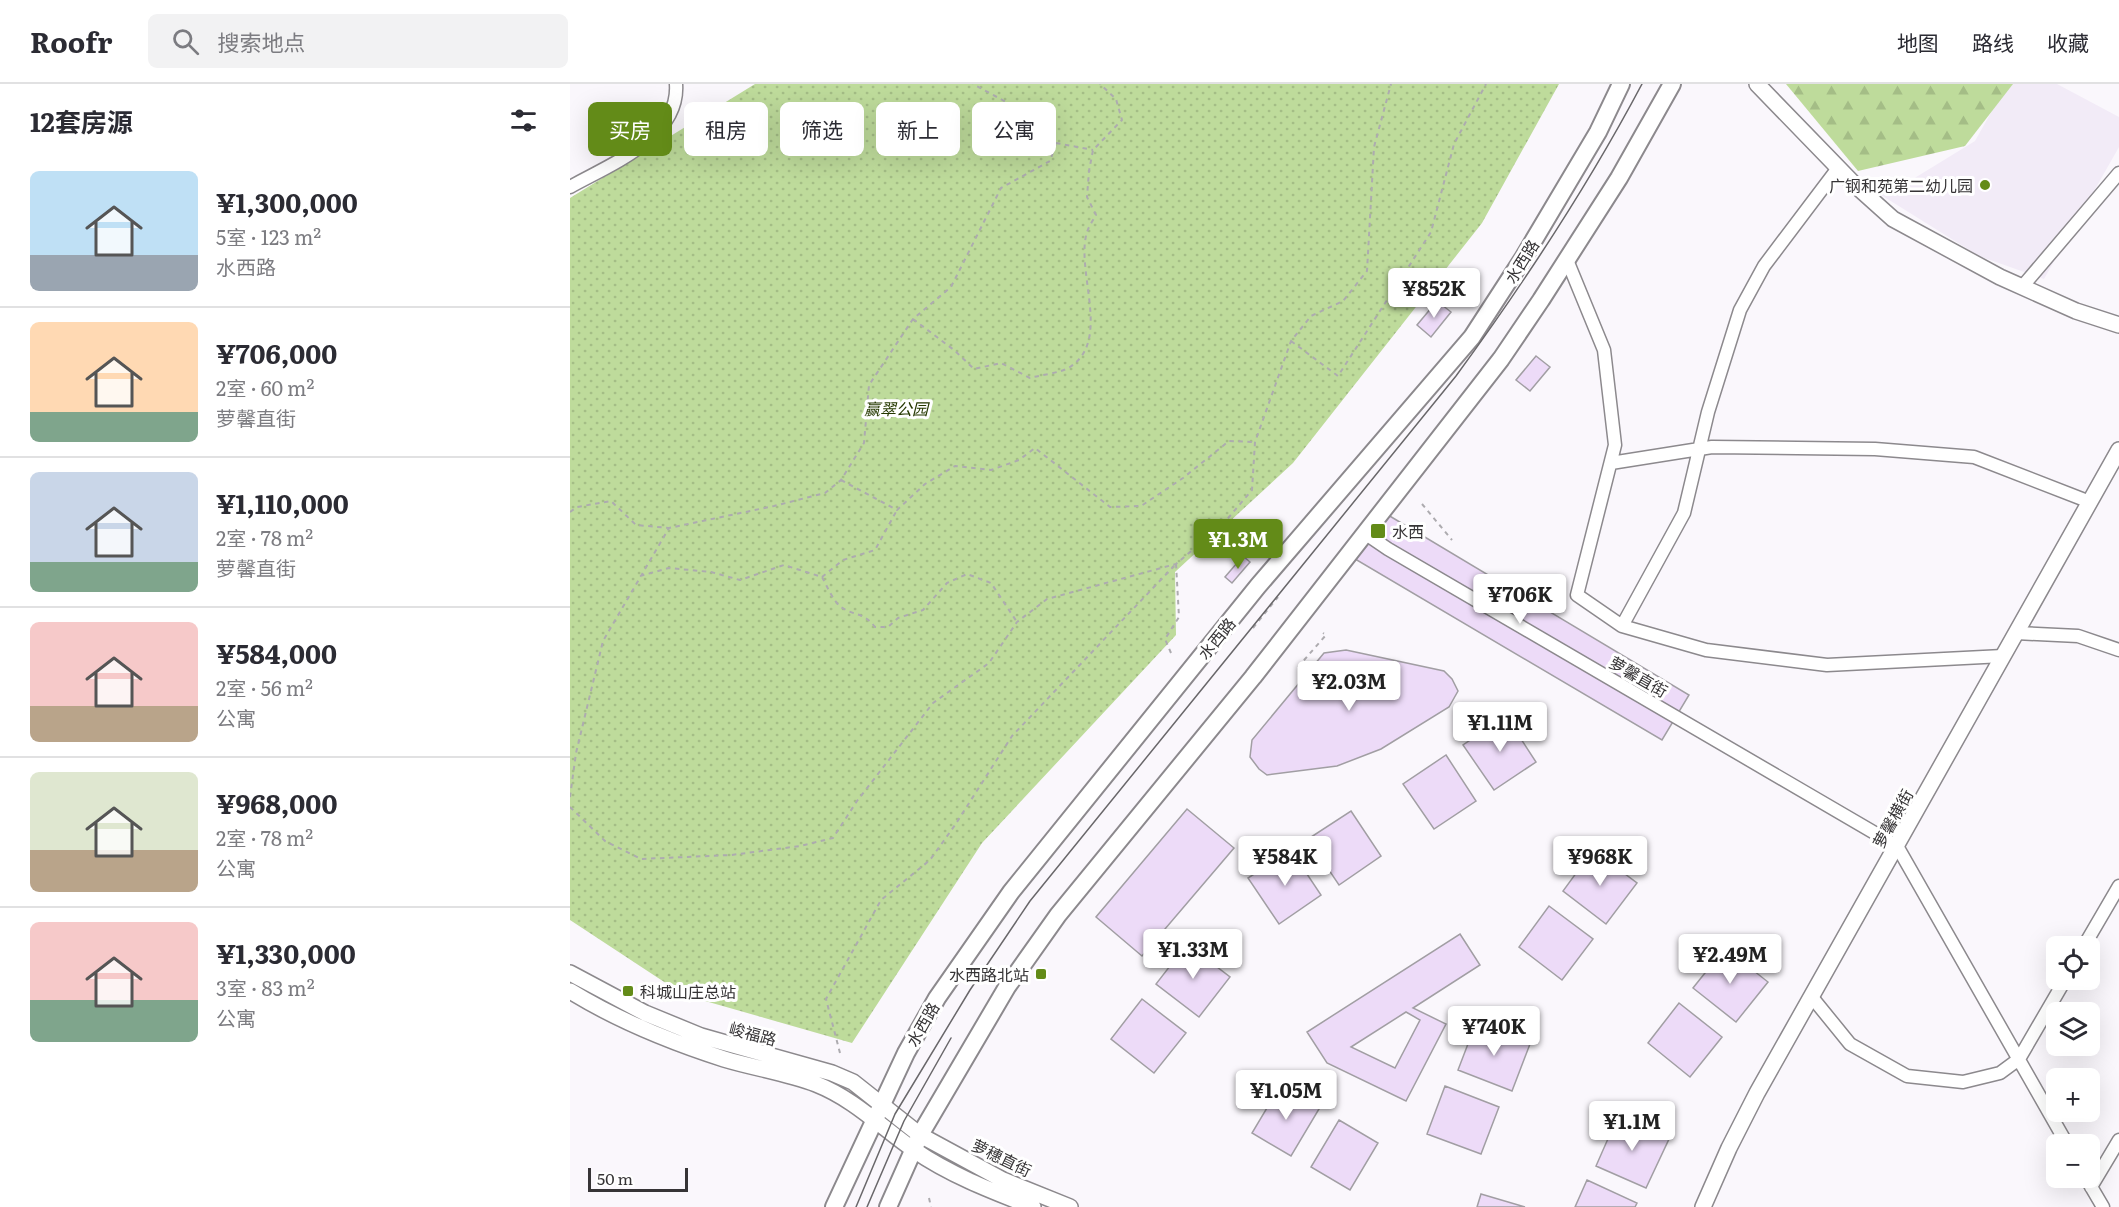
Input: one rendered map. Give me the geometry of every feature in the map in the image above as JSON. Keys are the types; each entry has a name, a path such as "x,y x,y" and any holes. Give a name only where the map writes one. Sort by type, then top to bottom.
{"main road":[{"name":"水西路","path":"834,1207 899,1064 937,998 1011,892 1258,586 1472,337 1565,189 1598,132 1621,84"},
{"path":"888,1207 917,1143 1007,987 1058,915 1253,677 1501,359 1619,178 1672,84"}],"street":[{"path":"570,187 646,144 664,125 677,95 676,84"},
{"path":"1757,84 1838,168 1893,219 2022,287 2076,311 2119,325"},
{"path":"1622,626 1684,513 1708,412 1740,310 1764,266 1838,168"},
{"path":"2022,287 2119,172"},
{"path":"1566,260 1604,350 1615,445 1577,595 1622,626 1706,650 1827,665 2003,656"},
{"path":"1611,463 1712,447 1875,449 1974,458 2090,502"},
{"name":"萝馨横街","path":"1703,1207 1743,1120 1811,996 2119,450"},
{"name":"萝馨直街","path":"1366,534 1408,561 1897,846"},
{"path":"2016,633 2078,636 2119,650"},
{"path":"1897,846 2061,1134"},
{"path":"2090,936 2119,886"},
{"name":"峻福路","path":"570,973 645,1013 701,1036 832,1073 853,1082 878,1111 917,1143"},
{"path":"1811,996 1850,1044 1907,1076 1963,1082 2000,1073 2019,1059 2059,990"},
{"name":"峻福路","path":"570,991 610,1014 678,1043 815,1084 878,1111"},
{"path":"2100,1167 2119,1140"},
{"name":"萝穗直街","path":"917,1143 961,1177 1033,1207"},
{"name":"萝穗直街","path":"917,1143 1070,1207"},
{"path":"2092,1188 2103,1207"}],"path":[{"path":"973,84 1005,102"},
{"path":"913,319 954,350 974,369 1001,363 1029,378 1069,368 1086,350 1092,316 1084,267 1087,232 1096,215 1087,197 1089,171 1093,150 1122,120 1116,99 1100,84"},
{"path":"840,1053 826,999 881,900 930,860 956,825 1012,736 1176,564 1223,524 1252,490 1255,442 1292,341 1311,316 1343,301 1367,271 1374,147 1391,84"},
{"path":"1292,341 1338,376 1431,231 1454,144 1486,84"},
{"path":"1056,142 1093,150"},
{"path":"570,512 577,507 611,501 636,525 669,528 825,493 841,480 864,443 869,385 913,319 951,287 1001,188 1050,161 1052,156"},
{"path":"822,577 843,560 875,550 897,510 925,484 955,466 991,470 1019,460 1035,448 1110,507 1141,506 1183,478 1229,441 1255,442"},
{"path":"841,480 897,510"},
{"path":"1422,504 1452,540"},
{"path":"570,797 578,743 603,641 669,528"},
{"path":"570,807 605,841 641,859 731,855 800,846 832,838 857,801 933,703 989,663 1017,621 1047,599 1176,564"},
{"path":"1171,653 1164,639 1179,617 1176,564"},
{"path":"640,576 669,568 711,572 740,580 784,565 822,577 838,605 852,613 866,616 875,627 888,627 898,618 923,610 947,583 967,574 991,583 1017,621"},
{"path":"1253,628 1278,597"},
{"path":"1298,667 1326,635 1323,633"},
{"path":"929,1198 931,1207"}],"shaded area":[{"name":"广钢和苑第二幼儿园","path":"2007,84 2057,84 2119,117 2119,147 2044,279 1979,256 1873,190 1874,180 1913,179 1975,141"}],"green space":[{"name":"赢翠公园","path":"755,84 1559,84 1482,223 1293,463 1175,572 1176,635 982,843 852,1043 684,995 570,920 570,198 638,156 672,156 672,135 684,128 684,156 768,156 768,102 726,102"},
{"path":"1786,84 2013,84 1965,146 1858,171"}],"building":[{"path":"1437,301 1451,312 1431,337 1417,325"},
{"path":"1536,356 1550,367 1530,391 1516,380"},
{"name":"水西","path":"1383,512 1689,695 1662,740 1350,556"},
{"path":"1243,556 1250,562 1232,583 1225,577"},
{"path":"1346,650 1444,671 1452,679 1458,691 1449,707 1381,749 1337,766 1267,775 1250,757 1252,740 1324,653"},
{"path":"1506,716 1536,762 1494,790 1463,745"},
{"path":"1446,755 1476,801 1434,829 1403,784"},
{"path":"1187,809 1234,848 1142,956 1096,917"},
{"path":"1351,811 1381,856 1339,885 1308,839"},
{"path":"1291,850 1321,895 1279,924 1248,878"},
{"path":"1593,850 1637,883 1606,924 1563,891"},
{"path":"1549,906 1593,939 1562,980 1519,947"},
{"path":"1460,934 1480,965 1413,1008 1446,1024 1406,1101 1327,1063 1307,1032","holes":["1406,1012 1420,1020 1395,1068 1351,1047"]},
{"path":"1187,944 1230,977 1199,1017 1156,984"},
{"path":"1725,948 1768,982 1736,1022 1693,988"},
{"path":"1142,999 1186,1033 1154,1073 1111,1039"},
{"path":"1679,1003 1722,1037 1690,1077 1648,1043"},
{"path":"1476,1023 1530,1044 1512,1091 1458,1070"},
{"path":"1280,1086 1319,1109 1291,1156 1252,1133"},
{"path":"1445,1086 1499,1107 1481,1154 1427,1134"},
{"path":"1618,1116 1669,1139 1646,1188 1596,1166"},
{"path":"1339,1120 1378,1143 1350,1190 1311,1167"},
{"path":"1587,1180 1637,1203 1635,1207 1575,1207"},
{"path":"1481,1194 1525,1207 1477,1207"}],"tram line":[{"path":"856,1207 895,1114 970,990 1030,901 1456,376 1554,233 1600,160 1642,84"},
{"path":"867,1207 904,1121 951,1038"}],"place":[{"name":"广钢和苑第二幼儿园","path":"1985,185"},
{"name":"水西","path":"1378,531"},
{"name":"水西路北站","path":"1041,974"},
{"name":"科城山庄总站","path":"628,991"}]}
